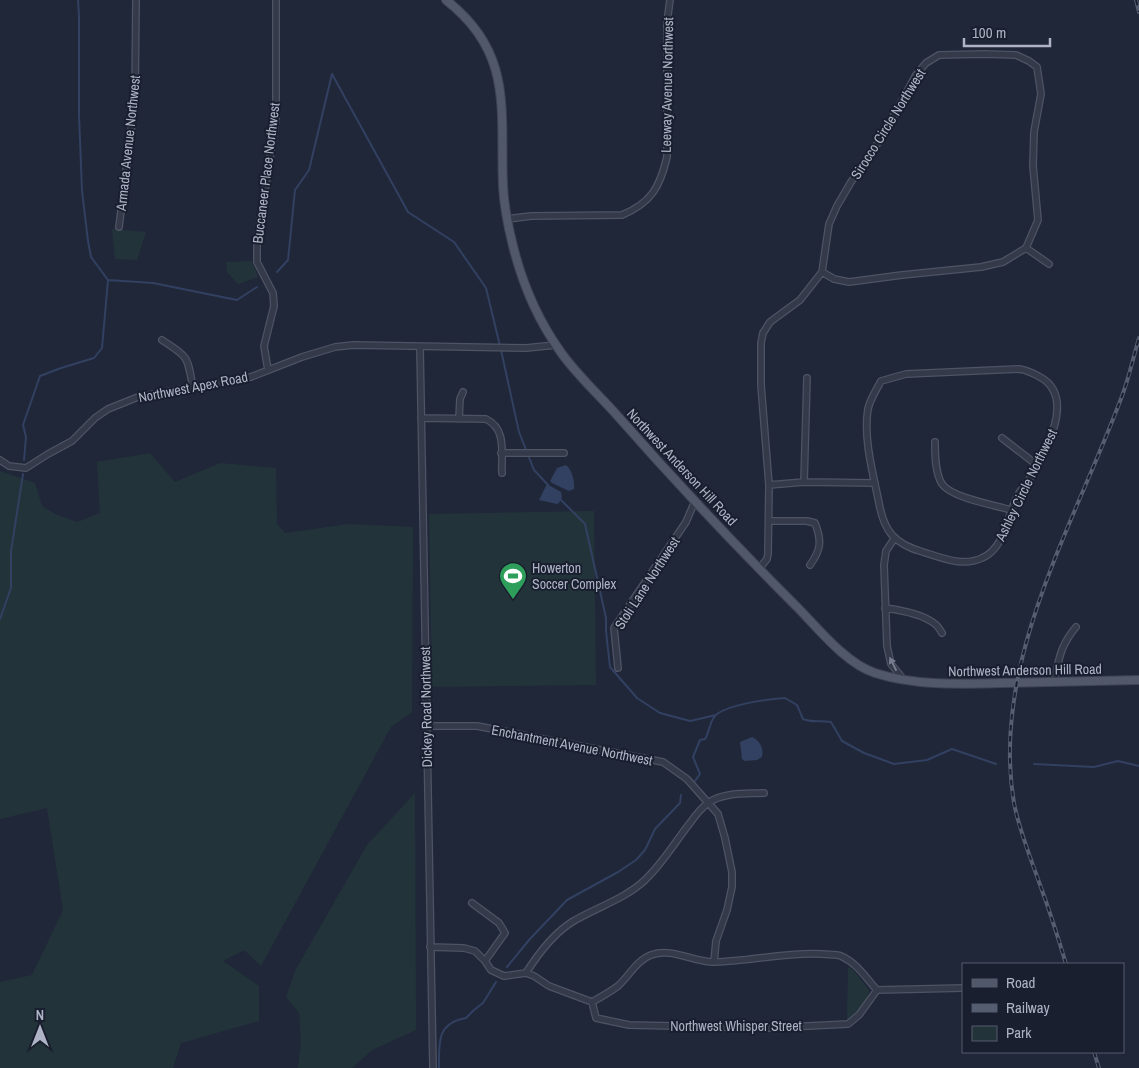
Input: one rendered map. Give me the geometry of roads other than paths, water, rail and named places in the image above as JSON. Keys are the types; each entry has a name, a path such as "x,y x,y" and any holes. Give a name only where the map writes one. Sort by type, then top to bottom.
{"main road":[{"name":"Northwest Anderson Hill Road","path":"448,0 479,33 496,69 502,96 503,184 507,219 522,274 546,328 556,345 566,359 657,462 759,569 849,658 872,672 904,680 953,684 1139,680"}],"street":[{"name":"Armada Avenue Northwest","path":"119,227 135,98 136,0"},
{"name":"Buccaneer Place Northwest","path":"268,370 264,346 274,306 273,293 258,262 257,242 276,119 276,0"},
{"name":"Leeway Avenue Northwest","path":"507,219 531,216 622,215 644,204 656,189 667,157 667,22 670,0"},
{"name":"Sirocco Circle Northwest","path":"759,569 765,562 768,554 769,521 761,385 761,343 763,333 770,322 800,300 822,272 829,224 837,206 882,137 916,75 926,63 939,55 1016,55 1037,67 1041,94 1034,132 1033,166 1038,220 1026,248"},
{"path":"822,272 834,279 849,282 974,268 1003,262 1026,248 1049,264"},
{"path":"162,340 186,357 189,363 193,388"},
{"name":"Northwest Apex Road","path":"0,460 9,466 20,469 26,468 72,441 95,418 108,409 138,397 251,377 302,357 335,347 353,344 526,348 556,345"},
{"name":"Dickey Road Northwest","path":"420,347 433,1068"},
{"name":"Ashley Circle Northwest","path":"1019,369 1042,378 1053,389 1058,416 1053,430 1029,480 1019,493 996,546 990,554 973,561 959,562 919,551 894,539 885,527 875,483 869,449 868,407 881,381 906,374 1019,369"},
{"path":"804,482 807,378"},
{"path":"459,419 460,399 463,392"},
{"path":"421,418 486,419 494,423 501,434 502,473"},
{"path":"1002,438 1037,465"},
{"path":"935,442 938,473 941,482 948,490 1011,510"},
{"path":"501,454 564,453"},
{"path":"768,485 804,482 875,483"},
{"name":"Stoli Lane Northwest","path":"618,668 614,628 686,522 695,501"},
{"path":"769,521 807,521 815,523 818,532 818,554 810,565"},
{"path":"894,539 886,551 884,565 887,646 891,664 904,680"},
{"path":"885,608 902,610 926,619 936,624 942,633"},
{"path":"1054,682 1065,640 1076,627"},
{"name":"Enchantment Avenue Northwest","path":"426,726 477,726 664,762 687,779 718,814 729,853 732,872 732,887 716,941 714,962"},
{"path":"526,973 542,949 571,923 643,882 657,868 692,820 708,803 736,794 764,793"},
{"path":"472,903 499,923 505,933 485,961"},
{"path":"430,947 464,948 475,951 491,970 504,976 526,973 549,986 592,1002 617,986 639,963 651,955 676,953 697,961 714,962 769,956 813,954 840,956 854,964 877,990 962,988"},
{"name":"Northwest Whisper Street","path":"592,1002 596,1018 629,1025 801,1028 848,1024 859,1015 877,990"}],"water":[{"path":"566,465 574,483 574,489 569,491 550,481 557,468"},
{"path":"547,484 561,492 562,497 559,503 539,500"},
{"path":"752,737 761,745 762,757 757,760 745,761 742,759 740,742"}],"waterway":[{"path":"24,460 26,437 23,425 40,376 94,358 102,348 108,280 91,257 82,191 78,0"},
{"path":"332,74 408,212 454,242 486,288 500,346"},
{"path":"277,272 288,260 295,190 309,170 332,74"},
{"path":"108,280 153,283 237,300 257,287"},
{"path":"501,350 519,432 534,470 548,485"},
{"path":"0,619 11,588 11,551 23,474"},
{"path":"561,500 585,524 606,618 610,667 637,698 660,713 690,721 716,715"},
{"path":"695,781 700,774 693,757 700,740 705,739 712,719 717,714 731,707 785,698 797,705 803,719 831,722 842,741 864,753 894,764 927,760 952,749 996,764"},
{"path":"1034,764 1094,767 1118,761 1139,766"},
{"path":"507,967 529,940 567,900 636,860 645,850 655,829 680,803 681,795"},
{"path":"439,1068 440,1043 444,1030 456,1021 466,1018 483,1003 496,982"}],"railway":[{"path":"1136,0 1139,12"},
{"path":"1066,963 1022,833 1014,803 1010,751 1014,698 1025,646 1041,595 1122,396 1139,338"},
{"path":"1094,1053 1099,1068"}],"place":[{"name":"Howerton Soccer Complex","path":"513,600"}]}
